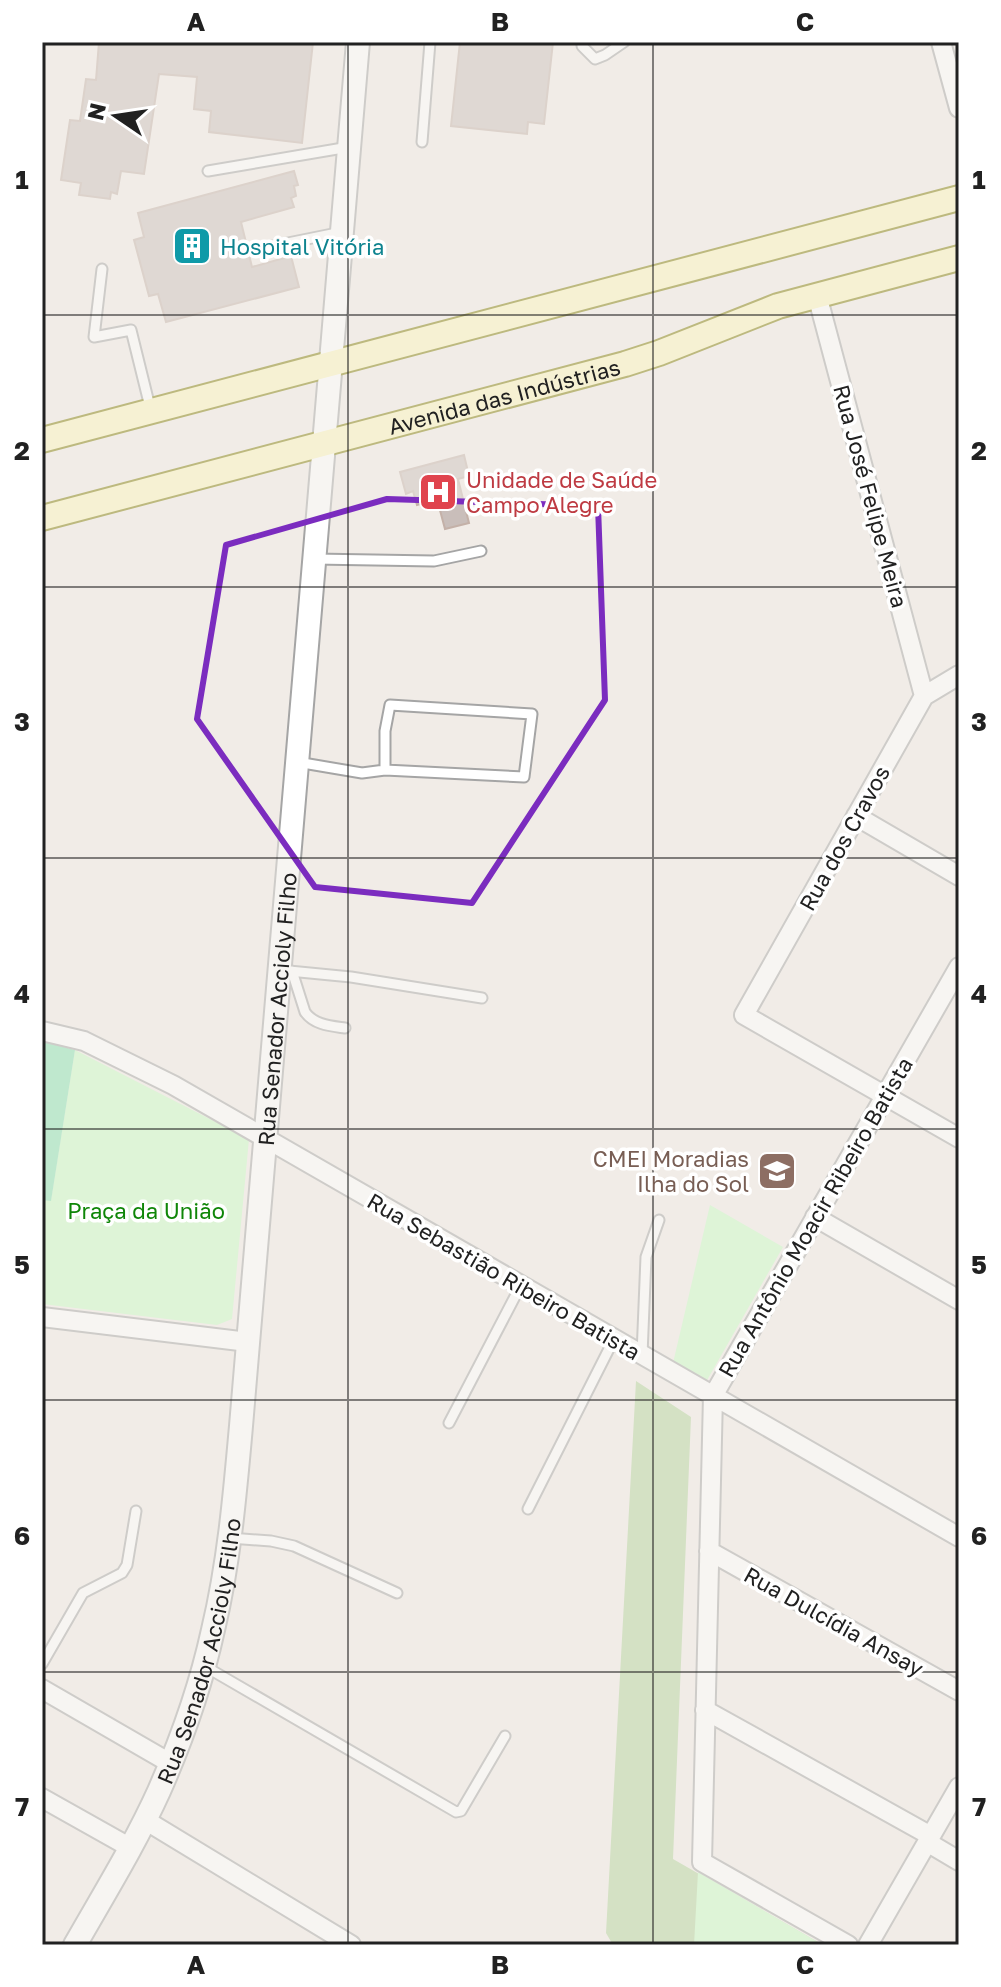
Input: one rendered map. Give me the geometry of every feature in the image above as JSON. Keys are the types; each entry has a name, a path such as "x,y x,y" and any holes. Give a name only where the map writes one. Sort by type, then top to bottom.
{"main road":[{"path":"42,440 959,198"},
{"name":"Avenida das Indústrias","path":"42,518 625,364 778,306 959,258"}],"street":[{"name":"Rua Senador Accioly Filho","path":"75,1945 145,1820 186,1722 214,1629 230,1538 265,1138 286,970 297,762 358,42"},
{"path":"941,42 959,108"},
{"name":"Rua José Felipe Meira","path":"817,295 924,696"},
{"name":"Rua dos Cravos","path":"885,1096 744,1015 924,696 959,675"},
{"path":"856,816 959,876"},
{"name":"Rua Antônio Moacir Ribeiro Batista","path":"848,1945 702,1862 713,1396 957,973"},
{"name":"Rua Sebastião Ribeiro Batista","path":"42,1031 84,1041 173,1085 959,1537"},
{"path":"885,1096 959,1138"},
{"path":"815,1217 959,1300"},
{"path":"42,1317 248,1342"},
{"name":"Rua Dulcídia Ansay","path":"709,1551 959,1691"},
{"path":"42,1689 170,1763"},
{"path":"705,1710 929,1839 959,1861"},
{"path":"891,1945 871,1940 959,1787"},
{"path":"42,1798 131,1848"},
{"path":"145,1820 351,1945"}],"lane":[{"path":"422,142 430,42"},
{"path":"582,42 582,46 595,59 624,42"},
{"path":"208,171 349,147"},
{"path":"263,248 342,232"},
{"path":"102,269 94,337 131,330 151,411"},
{"path":"314,559 434,561 481,551"},
{"path":"297,762 362,773 385,770 524,777 532,714 390,705 385,731 385,770"},
{"path":"286,970 482,998"},
{"path":"286,970 309,1018 345,1028"},
{"path":"642,1355 646,1257 659,1220"},
{"path":"449,1423 521,1285"},
{"path":"528,1509 614,1339"},
{"path":"42,1664 83,1593 122,1573 127,1565 136,1511"},
{"path":"230,1538 294,1546 397,1593"},
{"path":"204,1666 456,1812 461,1811 505,1736"}],"highlighted area":[{"path":"387,499 598,506 605,700 472,903 315,887 197,719 226,545"}],"green space":[{"path":"42,1041 75,1050 51,1201 42,1200"},
{"name":"Praça da União","path":"75,1050 249,1139 232,1319 217,1325 42,1304 42,1200 51,1200"},
{"path":"710,1205 783,1247 706,1382 673,1363"},
{"path":"636,1381 691,1417 673,1859 823,1945 613,1945 606,1933"},
{"path":"698,1872 823,1945 694,1945"}],"building":[{"path":"99,42 313,42 302,143 209,132 211,111 194,109 197,77 159,74 144,174 121,171 117,194 111,192 110,199 79,195 81,183 61,180 70,120 80,121 86,79 96,80"},
{"path":"460,42 553,42 544,124 528,122 527,134 451,126"},
{"name":"Hospital Vitória","path":"294,171 298,185 294,186 296,196 291,198 294,207 241,222 252,267 291,256 299,287 166,322 158,294 149,296 134,240 144,237 138,213"},
{"name":"Unidade de Saúde Campo Alegre","path":"464,455 469,476 458,479 469,523 445,529 437,499 417,505 413,491 406,494 400,472"}],"place":[{"name":"Hospital Vitória","path":"192,246"},
{"name":"Unidade de Saúde Campo Alegre","path":"438,492"},
{"name":"CMEI Moradias Ilha do Sol","path":"777,1171"}]}
